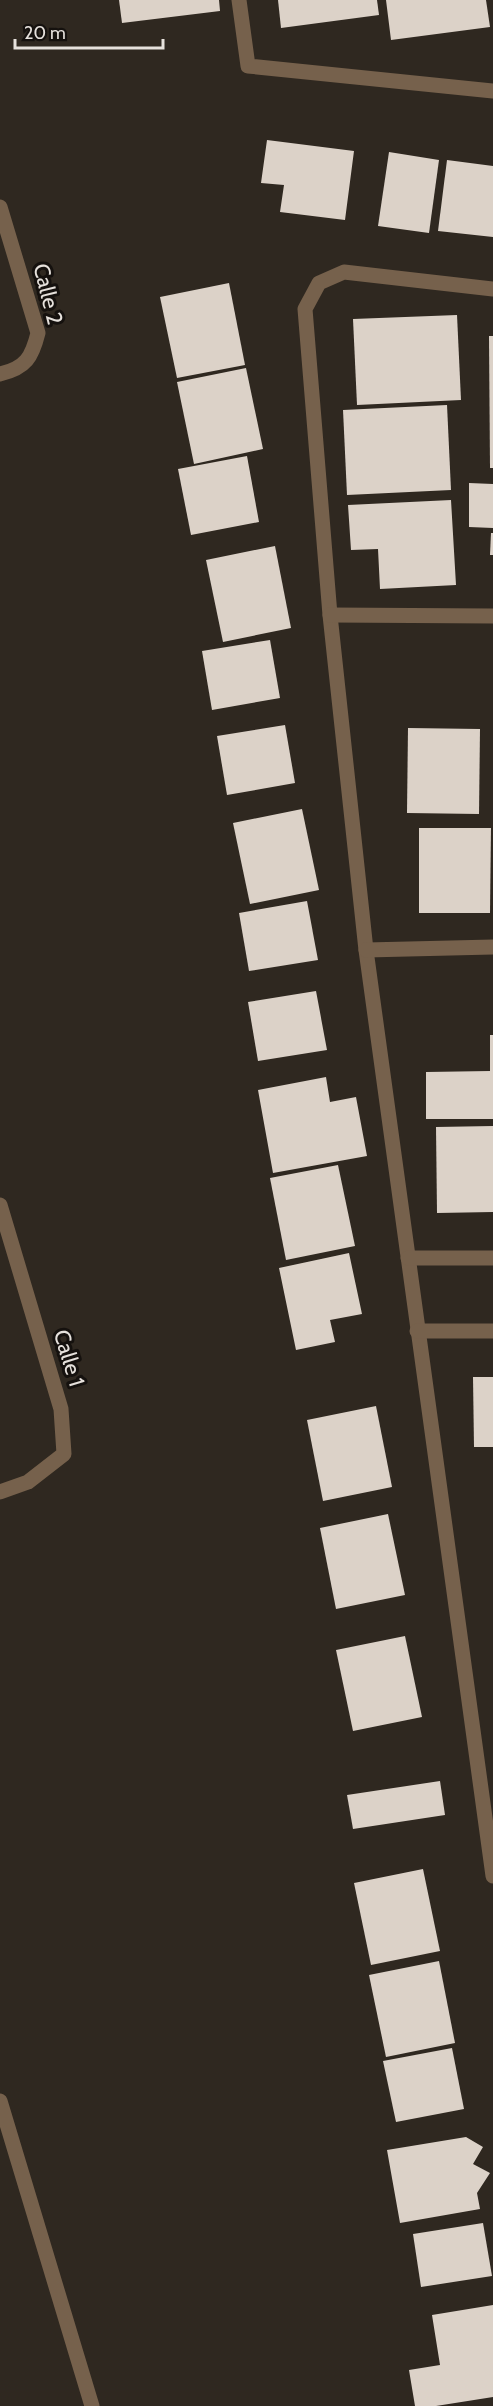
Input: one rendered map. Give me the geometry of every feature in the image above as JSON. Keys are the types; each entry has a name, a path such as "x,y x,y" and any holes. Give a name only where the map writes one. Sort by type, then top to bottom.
{"street":[{"path":"239,0 248,66 493,91"},
{"name":"Calle 2","path":"0,207 38,333 33,353 15,370 0,374"},
{"path":"493,289 344,272 319,283 305,309 330,615 366,950 493,1876"},
{"path":"330,615 493,616"},
{"path":"366,950 493,946"},
{"name":"Calle 1","path":"0,1205 61,1409 64,1454 28,1482 0,1492"},
{"path":"408,1258 493,1258"},
{"path":"417,1331 493,1331"},
{"path":"0,2101 92,2406"}],"building":[{"path":"119,0 219,0 220,11 122,23"},
{"path":"278,0 377,0 379,15 281,28"},
{"path":"386,0 486,0 490,27 391,40"},
{"path":"267,140 354,151 345,220 280,212 284,185 261,183"},
{"path":"389,152 439,160 429,233 378,226"},
{"path":"447,160 493,166 493,237 438,231"},
{"path":"229,283 245,365 177,378 160,297"},
{"path":"457,315 461,400 357,405 353,319"},
{"path":"489,336 493,336 493,468 490,468"},
{"path":"246,368 263,449 194,464 177,382"},
{"path":"447,405 451,490 347,495 343,410"},
{"path":"247,456 259,522 191,535 178,469"},
{"path":"469,483 493,484 493,528 469,527"},
{"path":"451,500 456,585 380,589 378,549 351,550 348,505"},
{"path":"491,533 493,533 493,555 490,555"},
{"path":"275,546 291,628 223,642 206,560"},
{"path":"270,640 280,698 212,710 202,651"},
{"path":"285,725 295,783 227,795 217,736"},
{"path":"408,728 480,729 479,814 407,813"},
{"path":"302,809 319,890 250,904 233,823"},
{"path":"419,828 491,828 490,913 419,913"},
{"path":"307,901 318,960 249,971 239,913"},
{"path":"316,991 327,1050 258,1061 248,1002"},
{"path":"490,1035 493,1035 493,1119 426,1119 426,1072 490,1071"},
{"path":"326,1077 330,1102 356,1097 367,1156 273,1173 258,1090"},
{"path":"493,1126 493,1212 437,1213 436,1127"},
{"path":"338,1165 355,1246 286,1260 270,1178"},
{"path":"349,1253 362,1314 330,1320 335,1342 296,1350 279,1268"},
{"path":"473,1377 493,1377 493,1447 474,1447"},
{"path":"376,1406 392,1487 323,1501 307,1420"},
{"path":"388,1514 405,1595 336,1609 320,1528"},
{"path":"405,1636 422,1717 353,1731 336,1650"},
{"path":"440,1781 445,1815 353,1829 347,1795"},
{"path":"423,1869 440,1951 371,1965 354,1883"},
{"path":"439,1961 455,2043 386,2057 369,1975"},
{"path":"452,2048 464,2109 396,2122 383,2061"},
{"path":"466,2137 483,2147 473,2164 490,2173 477,2193 480,2209 400,2223 387,2150"},
{"path":"483,2223 492,2276 421,2287 413,2234"},
{"path":"493,2305 493,2397 436,2406 415,2406 409,2370 440,2365 432,2315"}]}
